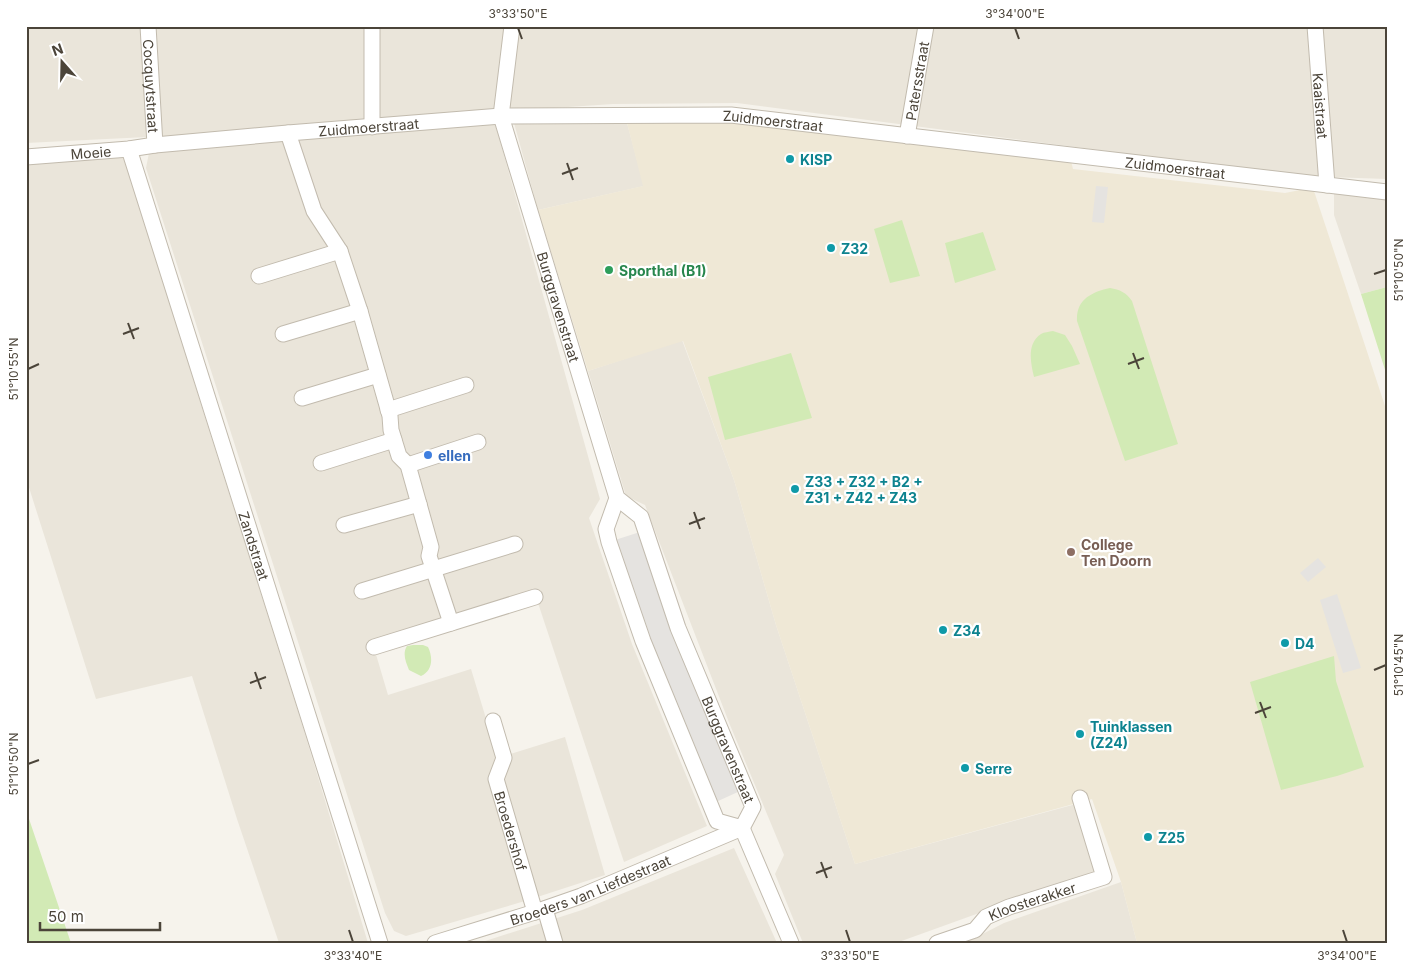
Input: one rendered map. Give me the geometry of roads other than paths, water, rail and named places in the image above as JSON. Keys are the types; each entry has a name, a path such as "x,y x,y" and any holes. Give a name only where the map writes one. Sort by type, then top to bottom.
{"street":[{"name":"Cocquytstraat","path":"148,26 155,145"},
{"path":"372,26 372,127"},
{"path":"502,116 512,26"},
{"name":"Patersstraat","path":"907,136 926,26"},
{"name":"Kaaistraat","path":"1315,26 1327,185"},
{"name":"Zuidmoerstraat","path":"155,145 502,116 731,115 1387,192"},
{"name":"Burggravenstraat","path":"502,116 616,498 641,517 678,628 754,807 742,828"},
{"path":"288,133 314,211 340,251 360,311 390,416 391,430 399,456 408,465 431,547 429,556 451,623"},
{"name":"Moeie","path":"26,157 129,149 155,145"},
{"name":"Zandstraat","path":"129,149 380,943"},
{"path":"259,276 340,251"},
{"path":"283,334 360,311"},
{"path":"302,398 378,375"},
{"path":"388,410 466,385"},
{"path":"321,463 394,440"},
{"path":"408,465 478,442"},
{"path":"616,498 606,529 642,641 717,821 742,828 791,943"},
{"path":"344,525 419,504"},
{"path":"362,591 515,544"},
{"path":"374,647 535,596"},
{"name":"Broedershof","path":"493,721 504,758 496,780 540,910 555,943"},
{"name":"Kloosterakker","path":"937,943 977,937 986,917 1104,877 1080,798"},
{"name":"Broeders van Liefdestraat","path":"435,943 581,896 742,828"}],"place":[{"name":"KISP","path":"790,159"},
{"name":"Z32","path":"831,248"},
{"name":"Sporthal (B1)","path":"609,270"},
{"name":"ellen","path":"428,455"},
{"name":"Z33 + Z32 + B2 + Z31 + Z42 + Z43","path":"795,489"},
{"name":"College Ten Doorn","path":"1071,552"},
{"name":"Z34","path":"943,630"},
{"name":"D4","path":"1285,643"},
{"name":"Tuinklassen (Z24)","path":"1080,734"},
{"name":"Serre","path":"965,768"},
{"name":"Z25","path":"1148,837"}]}
